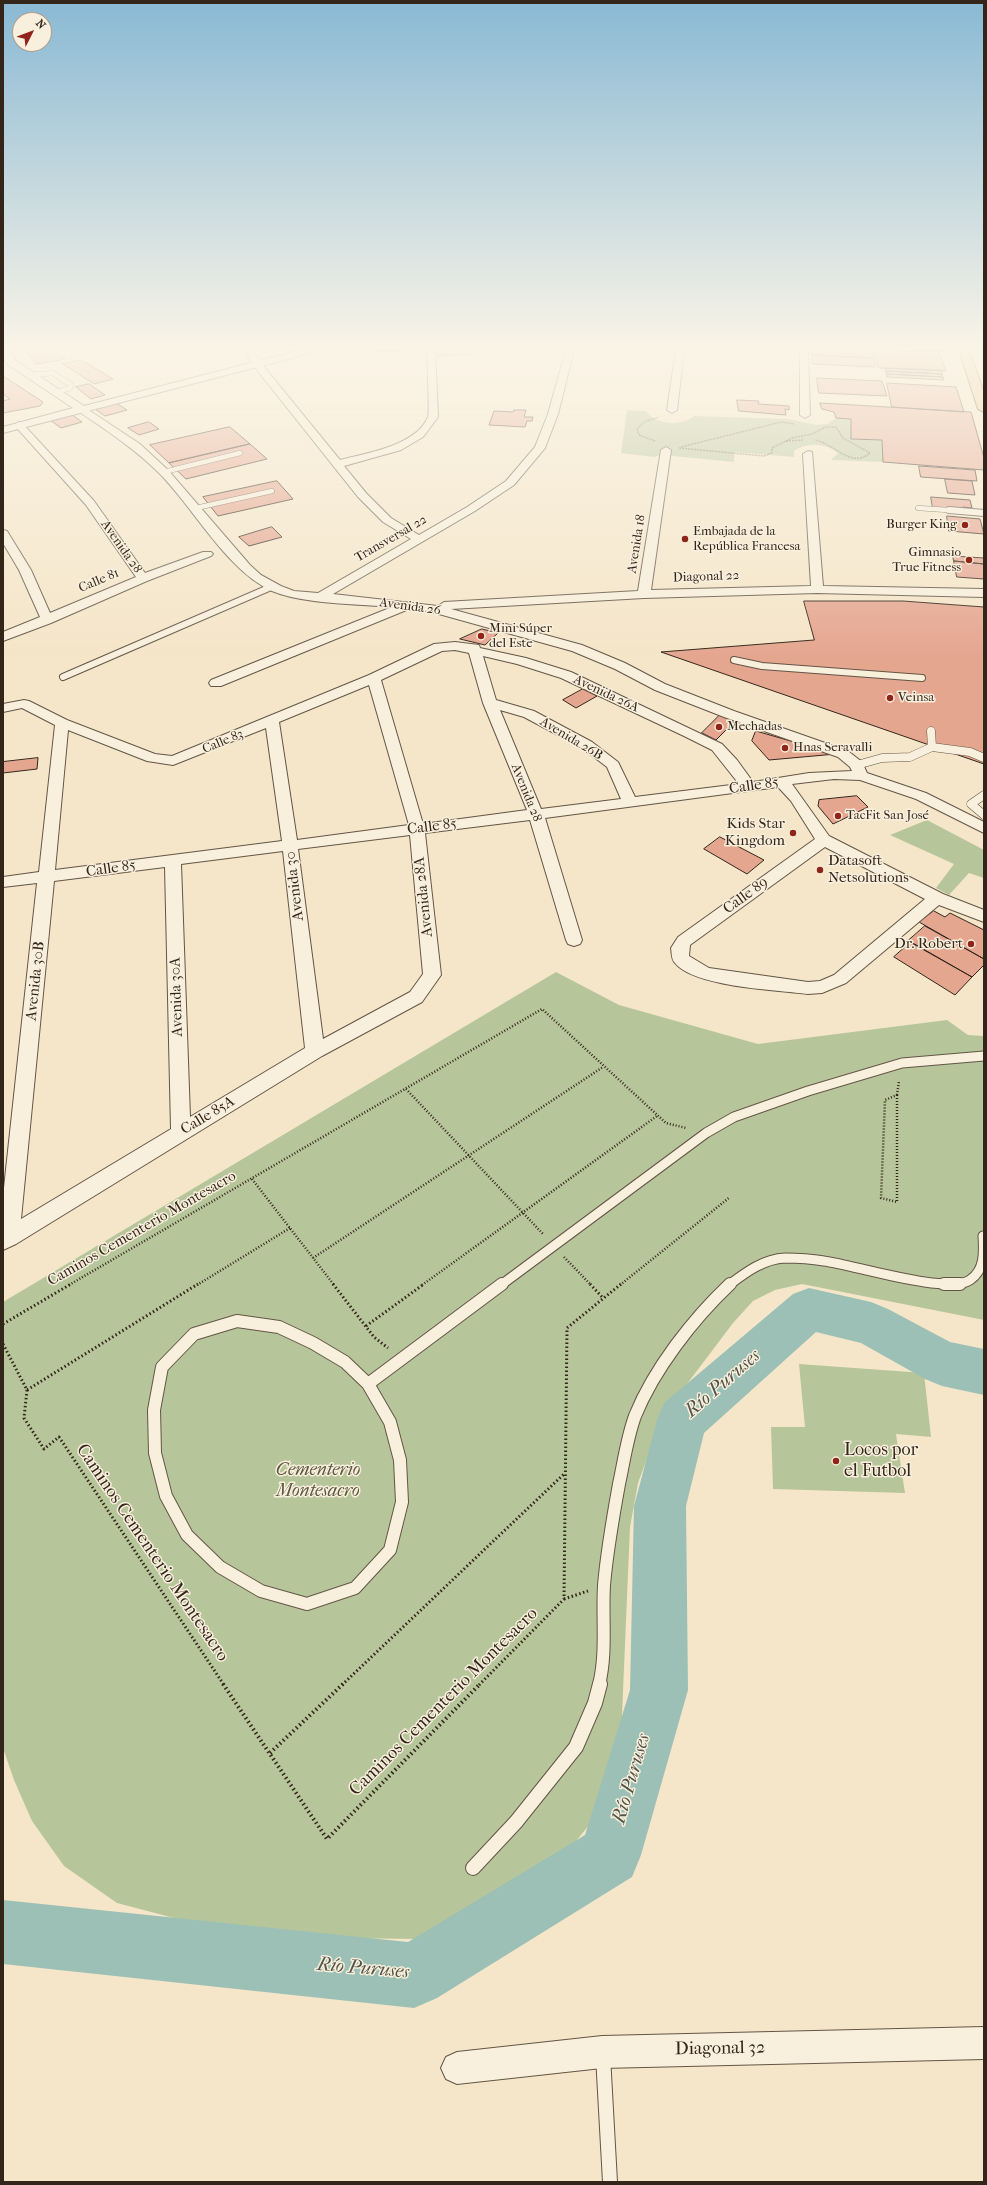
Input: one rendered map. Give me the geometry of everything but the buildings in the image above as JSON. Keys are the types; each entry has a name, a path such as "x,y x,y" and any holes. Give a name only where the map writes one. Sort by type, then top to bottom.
{"street":[{"name":"Avenida 28","path":"43,452 90,503 143,578"},
{"name":"Avenida 26","path":"142,452 164,472 196,508 252,576 270,587 292,594 430,607 576,648 620,666 660,687 729,714 843,754 859,770 921,796 984,828"},
{"path":"328,452 362,495 387,520 418,539"},
{"path":"338,464 382,452"},
{"name":"Transversal 22","path":"322,596 471,509 510,483 537,452"},
{"name":"Avenida 18","path":"644,594 662,452"},
{"path":"808,454 817,589"},
{"path":"3,533 24,570 47,620"},
{"name":"Calle 81","path":"3,637 47,620 143,578 207,554"},
{"name":"Diagonal 22","path":"430,607 644,594 817,589 984,593"},
{"path":"216,683 408,605"},
{"name":"Avenida 26A","path":"439,647 455,646 474,648 566,676 717,747 732,763 749,787"},
{"name":"Calle 83","path":"3,708 24,704 62,723 152,758 173,761 374,678 439,647"},
{"name":"Avenida 28","path":"474,648 490,703 536,814 574,940"},
{"name":"Avenida 28A","path":"374,678 417,828 432,975 416,997"},
{"name":"Avenida 26B","path":"490,703 529,714 587,745 613,764 630,801"},
{"name":"Avenida 30","path":"272,721 290,844 315,1052"},
{"name":"Avenida 30B","path":"6,1239 47,878 62,723"},
{"name":"Calle 85","path":"3,882 47,878 290,844 749,787 859,770"},
{"path":"782,782 796,798 824,840 937,898 984,916"},
{"name":"Calle 89","path":"824,840 684,941 680,948 681,959 705,974 800,987 822,987 840,979 937,898"},
{"name":"Avenida 30A","path":"173,860 181,1133"},
{"name":"Calle 85A","path":"6,1239 315,1052 416,997"},
{"name":"Diagonal 32","path":"457,2068 602,2052 984,2043"}],"lane":[{"path":"164,472 240,453"},
{"path":"196,508 272,491"},
{"path":"918,508 984,513"},
{"path":"63,677 270,587"},
{"path":"734,660 762,666 922,678"},
{"path":"931,731 932,747"},
{"path":"859,770 882,758 910,757 922,750 932,747 970,752 984,758"},
{"path":"984,795 970,804 984,815"},
{"path":"368,1384 706,1133 734,1117 808,1091 902,1063 984,1056"},
{"path":"473,1868 516,1822 576,1747 595,1703 603,1669 604,1586 610,1535 626,1448 635,1416 662,1365 698,1318 729,1285 759,1264 784,1258 825,1261 911,1279 947,1285 959,1285 971,1280 982,1266 984,1253 983,1236"},
{"path":"237,1321 279,1327 313,1343 345,1362 368,1384 390,1422 400,1460 402,1502 390,1550 355,1588 307,1604 261,1591 220,1567 187,1535 166,1496 155,1453 154,1410 162,1367 194,1334 237,1321"},
{"path":"602,2052 610,2182"}],"path":[{"path":"721,452 764,456 772,452"},
{"path":"840,452 849,458 864,458 870,453 869,452"},
{"name":"Caminos Cementerio Montesacro","path":"3,1324 542,1009 603,1067 666,1123 706,1133"},
{"path":"897,1095 884,1100 881,1198 897,1202 897,1095 902,1063"},
{"path":"313,1258 603,1067"},
{"path":"406,1089 603,1298"},
{"path":"366,1326 657,1116"},
{"name":"Caminos Cementerio Montesacro","path":"252,1179 374,1337 403,1359"},
{"path":"604,1586 564,1599 567,1328 730,1197"},
{"path":"3,1344 27,1390 290,1228"},
{"name":"Caminos Cementerio Montesacro","path":"27,1390 24,1418 44,1449 60,1437 327,1839 564,1599"},
{"path":"270,1753 565,1474"}],"green space":[{"path":"621,452 794,452 794,457 734,452 734,462 662,455 654,457"},
{"path":"836,452 883,452 883,462 831,460 838,453"},
{"path":"927,820 984,850 984,878 969,873 949,895 936,888 954,864 890,835"},
{"name":"Cementerio Montesacro","path":"556,972 619,1005 758,1044 947,1020 968,1035 984,1036 984,1320 802,1284 775,1290 753,1301 733,1323 687,1384 667,1415 651,1448 638,1483 630,1527 621,1738 602,1809 560,1861 505,1902 417,1939 265,1937 193,1923 117,1903 64,1866 32,1821 14,1780 3,1748 3,1302"},
{"path":"799,1364 924,1373 931,1437 896,1434 905,1493 773,1489 771,1427 805,1427"}],"waterway":[{"name":"Río Puruses","path":"3,1932 414,1975 610,1855 659,1690 660,1506 682,1420 809,1309 871,1324 942,1363 984,1372"}],"place":[{"name":"Burger King","path":"965,525"},
{"name":"Embajada de la República Francesa","path":"685,539"},
{"name":"Gimnasio True Fitness","path":"969,560"},
{"name":"Mini Súper del Este","path":"481,636"},
{"name":"Veinsa","path":"890,698"},
{"name":"Mechadas","path":"719,727"},
{"name":"Hnas Seravalli","path":"785,748"},
{"name":"TacFit San José","path":"838,816"},
{"name":"Kids Star Kingdom","path":"793,833"},
{"name":"Datasoft Netsolutions","path":"820,870"},
{"name":"Dr. Robert","path":"971,944"},
{"name":"Locos por el Futbol","path":"836,1461"}]}
